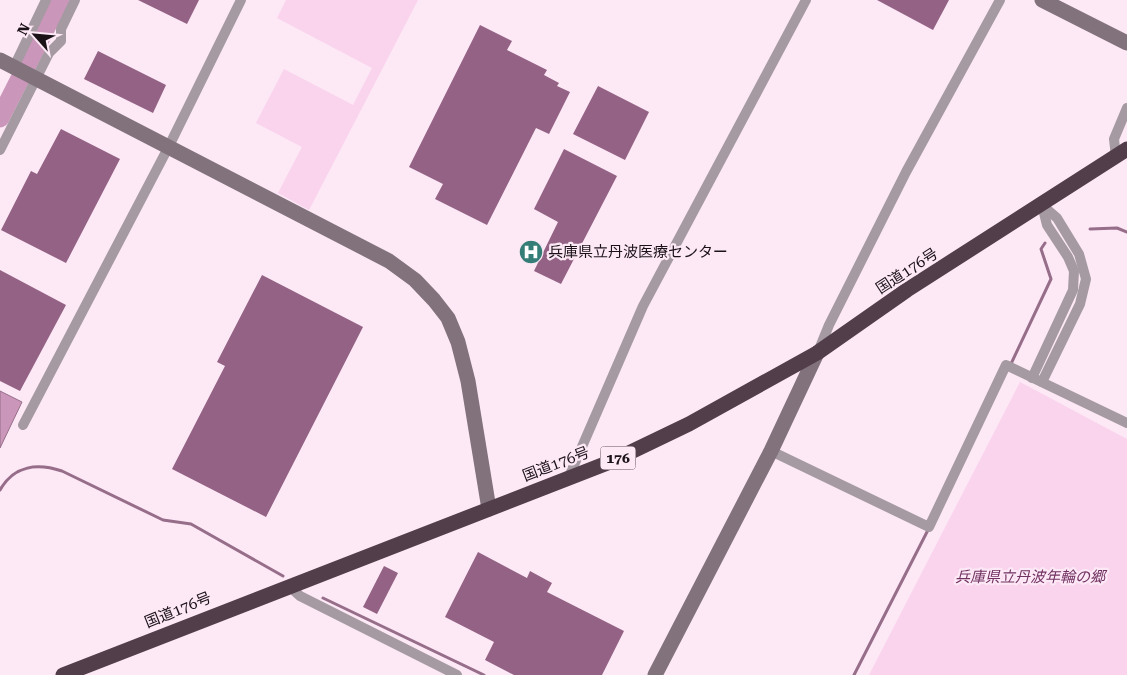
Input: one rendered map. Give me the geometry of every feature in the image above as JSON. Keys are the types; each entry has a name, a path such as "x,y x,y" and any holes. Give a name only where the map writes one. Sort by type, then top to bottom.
{"highway":[{"name":"国道176号","path":"63,675 568,479 610,462 689,424 817,353 907,290 1122,153"}],"street":[{"path":"46,0 4,65 170,146 389,262 415,280 434,300 448,318 458,342 466,371 489,509"},
{"path":"0,150 34,78 49,53 61,41 61,29 75,0"},
{"path":"23,425 170,146 241,0"},
{"path":"568,479 643,306 806,0"},
{"path":"655,675 771,450 829,325 906,172 1000,0"},
{"path":"1042,0 1127,43"},
{"path":"1122,153 1114,139 1127,108"},
{"path":"1037,380 1073,290 1074,271 1068,257 1047,224 1042,205"},
{"path":"771,450 929,527 1006,365 1127,423"},
{"path":"289,586 300,596 457,675"}],"green space":[{"path":"286,0 418,0 309,210 278,193 302,147 256,123 284,69 353,105 372,68 277,18"},
{"name":"兵庫県立丹波年輪の郷","path":"1020,382 1127,439 1127,675 869,675"}],"shaded area":[{"path":"0,391 22,402 0,448"}],"building":[{"path":"138,0 199,0 187,24"},
{"path":"877,0 949,0 933,30"},
{"path":"480,25 512,41 507,50 547,70 544,75 559,83 557,86 570,92 549,134 536,128 487,225 435,199 443,184 409,167"},
{"path":"98,51 166,85 153,113 84,79"},
{"path":"598,86 649,112 625,160 573,134"},
{"path":"61,129 120,159 66,263 1,230 31,171 37,174"},
{"path":"564,149 617,176 561,284 534,271 558,222 534,209"},
{"path":"0,270 66,305 20,391 0,381"},
{"path":"262,275 363,327 266,517 172,469 225,366 217,362"},
{"path":"478,552 527,578 530,571 552,583 547,592 624,631 602,675 514,675 485,660 494,642 445,617"},
{"path":"384,566 398,573 377,614 363,607"}],"waterway":[{"path":"0,118 60,0"},
{"path":"1090,229 1117,228 1127,232"},
{"path":"1010,366 1051,279 1041,249 1045,243"},
{"path":"0,490 12,475 19,471 36,467 53,468 163,520 191,524 283,576"},
{"path":"854,675 929,528"},
{"path":"323,598 484,675"}],"place":[{"name":"兵庫県立丹波医療センター","path":"531,252"}]}
